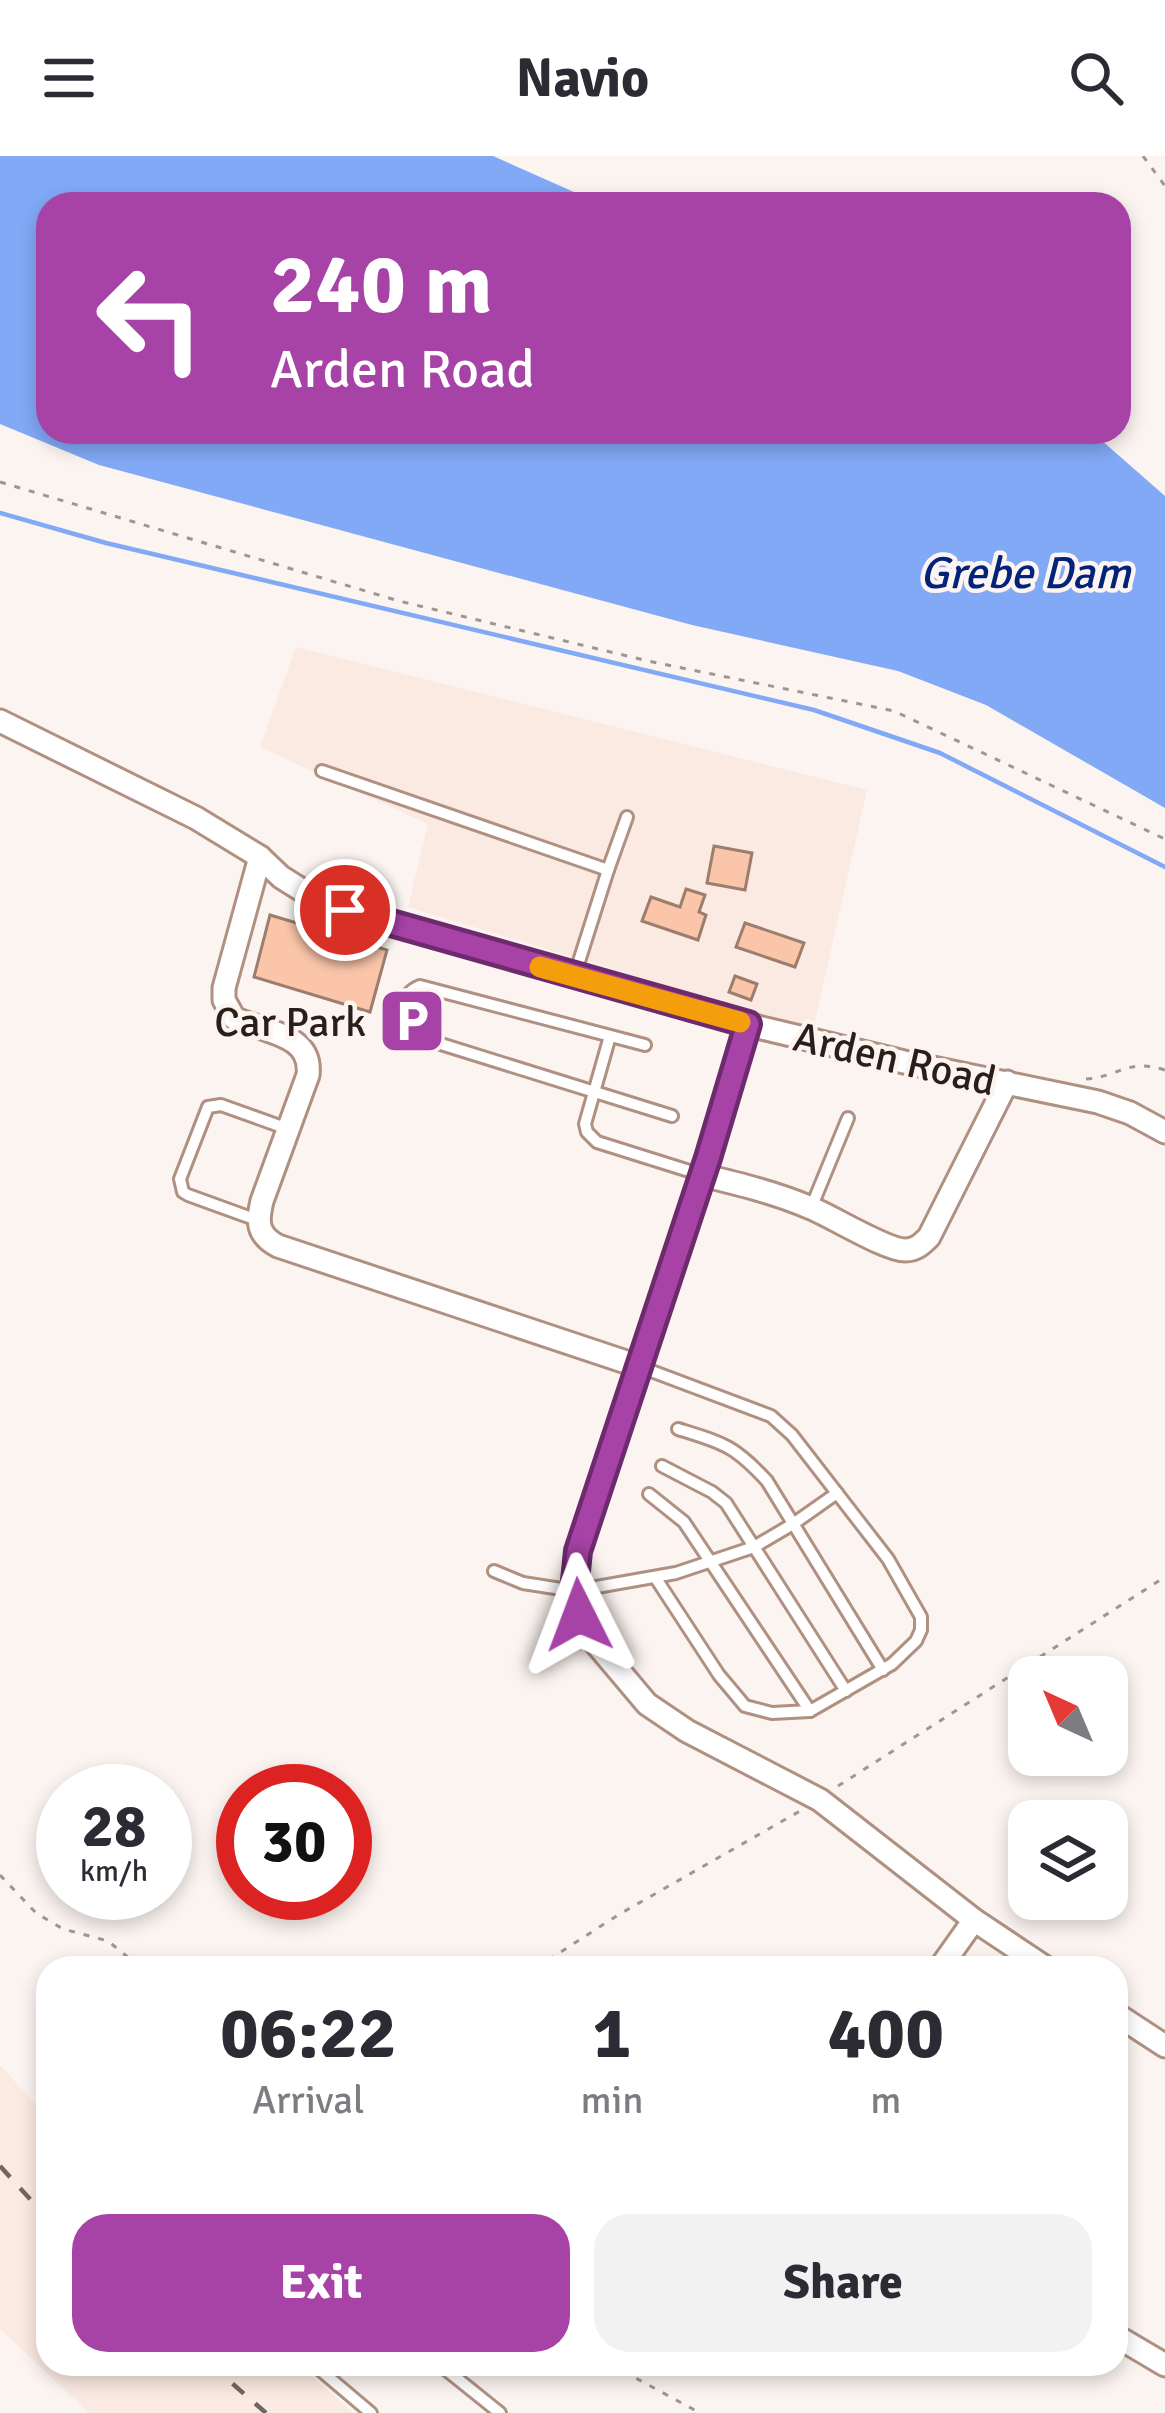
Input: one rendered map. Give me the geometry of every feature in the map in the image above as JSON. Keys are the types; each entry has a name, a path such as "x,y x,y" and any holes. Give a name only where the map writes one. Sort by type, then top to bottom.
{"street":[{"name":"Arden Road","path":"0,721 196,818 316,899 345,910 748,1024 1114,1106 1165,1132"},
{"path":"260,857 224,1000 234,1018 290,1039 307,1054 310,1064 257,1220 260,1231 278,1246 638,1366"},
{"path":"1007,1082 929,1237 918,1248 888,1246 778,1195 702,1175 578,1551 574,1591 588,1634 647,1703 687,1731 820,1800 974,1920 1028,1956"},
{"path":"948,1956 974,1920"},
{"path":"1128,2022 1165,2046"},
{"path":"1128,2343 1165,2366"}],"lane":[{"path":"322,771 608,870"},
{"path":"574,977 627,818"},
{"path":"645,1045 421,986 411,990 401,1009 401,1024 412,1035 672,1117"},
{"path":"610,1036 585,1124 591,1138 702,1175 748,1024"},
{"path":"257,1220 188,1196 180,1179 204,1113 214,1104 288,1129"},
{"path":"811,1208 848,1118"},
{"path":"638,1366 771,1416 792,1435 887,1559 921,1618 916,1641 883,1670 810,1711 772,1713 745,1706 719,1675 655,1576"},
{"path":"678,1430 744,1455 767,1481 883,1670"},
{"path":"662,1466 726,1503 845,1691"},
{"path":"494,1571 523,1582 574,1591 655,1576 754,1547 794,1525 837,1492"},
{"path":"649,1494 684,1522 810,1711"},
{"path":"328,2376 371,2413"},
{"path":"454,2376 500,2413"}],"path":[{"path":"1143,156 1165,186"},
{"path":"0,482 399,601 648,661 894,711 1165,839"},
{"path":"1075,1079 1147,1064 1165,1070"},
{"path":"555,1956 820,1800 1165,1577"},
{"path":"0,1875 36,1913 63,1929 108,1941 126,1956"},
{"path":"632,2376 700,2413"}],"shaded area":[{"path":"296,647 867,790 813,1030 408,907 428,824 260,747"},
{"path":"0,2065 36,2105 36,2363 0,2329"},
{"path":"50,2376 311,2376 353,2413 89,2413"}],"water":[{"name":"Grebe Dam","path":"0,156 493,156 574,192 36,192 36,439 0,424"},
{"name":"Grebe Dam","path":"48,444 1106,444 1165,496 1165,808 986,705 898,671 692,625 99,465"}],"building":[{"path":"714,846 752,853 745,890 707,883"},
{"path":"686,889 705,895 699,912 706,915 698,940 642,921 651,897 680,907"},
{"path":"270,915 387,950 370,1012 254,977"},
{"path":"745,923 804,943 795,967 736,947"},
{"path":"735,976 757,984 751,1000 729,992"}],"waterway":[{"path":"0,513 106,543 814,710 940,753 1165,867"}],"railway":[{"path":"0,2166 36,2206"},
{"path":"224,2376 266,2413"}],"slow traffic":[{"path":"540,967 740,1022"}],"place":[{"name":"Car Park","path":"412,1021"}],"route":[{"path":"345,910 748,1024 578,1551 574,1591 579,1615"}]}
